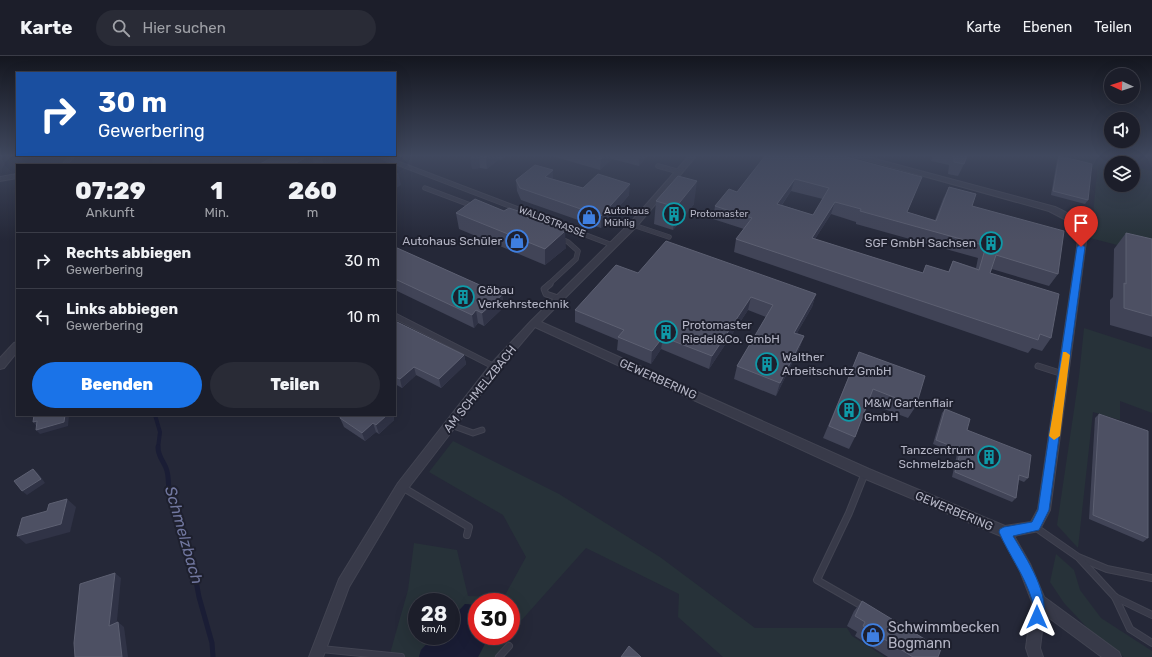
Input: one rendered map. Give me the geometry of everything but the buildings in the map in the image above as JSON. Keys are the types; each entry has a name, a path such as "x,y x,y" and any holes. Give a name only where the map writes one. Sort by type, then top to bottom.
{"street":[{"name":"AM SCHMELZBACH","path":"319,653 344,584 402,487 495,367 534,323 669,189 672,184"},
{"path":"959,184 1052,209 1065,215 1081,228 1083,234 1044,510 1035,527"},
{"name":"GEWERBERING","path":"534,323 865,473 1004,532 1035,527"},
{"path":"0,365 16,346"},
{"path":"1004,532 1025,568 1039,602 1034,648 1036,657"},
{"path":"1039,602 1114,657"}],"lane":[{"name":"WALDSTRASSE","path":"452,184 612,245"},
{"path":"425,188 481,210"},
{"path":"633,225 670,237"},
{"path":"554,237 568,242 578,251 576,259 544,289 546,294 558,298"},
{"path":"396,317 495,367"},
{"path":"1038,366 1063,374"},
{"path":"451,425 473,433 482,430"},
{"path":"865,473 849,513 818,580 870,610"},
{"path":"402,487 469,527 467,535"},
{"path":"1035,527 1078,557 1115,597 1130,629 1152,643"},
{"path":"1078,557 1107,569 1152,578"},
{"path":"1115,597 1152,615"},
{"path":"499,657 509,646"},
{"path":"319,653 401,657"}],"shaded area":[{"path":"1096,184 1104,184 1104,192 1140,192 1140,184 1152,184 1152,254 1090,238 1086,227 1079,221 1093,216"},
{"path":"1084,328 1152,350 1152,413 1120,401 1120,420 1093,412 1078,548 1057,525 1079,376"},
{"path":"453,441 559,494 660,557 755,628 847,628 852,636 885,657 723,657 678,617 679,594 586,548 520,622 520,593 506,593 526,557 503,515 429,472"},
{"path":"414,543 457,550 468,596 468,604 465,604 460,609 460,593 408,593 408,645 426,645 421,650 419,657 389,657 408,590"},
{"path":"1056,554 1074,570 1080,590 1101,618 1152,651 1152,657 1124,657 1094,635 1064,603 1050,582"},
{"path":"484,645 507,645 504,657 478,657"}],"water":[{"path":"465,604 468,604 468,645 484,645 478,657 419,657 421,650 426,645 460,645 460,609"}],"waterway":[{"name":"Schmelzbach","path":"155,416 160,432 158,447"},
{"name":"Schmelzbach","path":"158,447 159,454 167,471 171,500 179,509 183,536 192,560 199,597 212,643 213,657"}],"slow traffic":[{"path":"1054,436 1066,355"}],"place":[{"name":"Protomaster","path":"674,214"},
{"name":"Autohaus Mühlig","path":"589,217"},
{"name":"Autohaus Schüler","path":"517,241"},
{"name":"SGF GmbH Sachsen","path":"991,243"},
{"name":"Göbau Verkehrstechnik","path":"463,297"},
{"name":"Protomaster Riedel&Co. GmbH","path":"666,332"},
{"name":"Walther Arbeitschutz GmbH","path":"767,364"},
{"name":"M&W Gartenflair GmbH","path":"849,410"},
{"name":"Tanzcentrum Schmelzbach","path":"989,457"},
{"name":"Schwimmbecken Bogmann","path":"873,635"}],"route":[{"path":"1037,617 1039,602 1025,568 1004,532 1035,527 1044,510 1071,308 1074,299 1081,247"}]}
